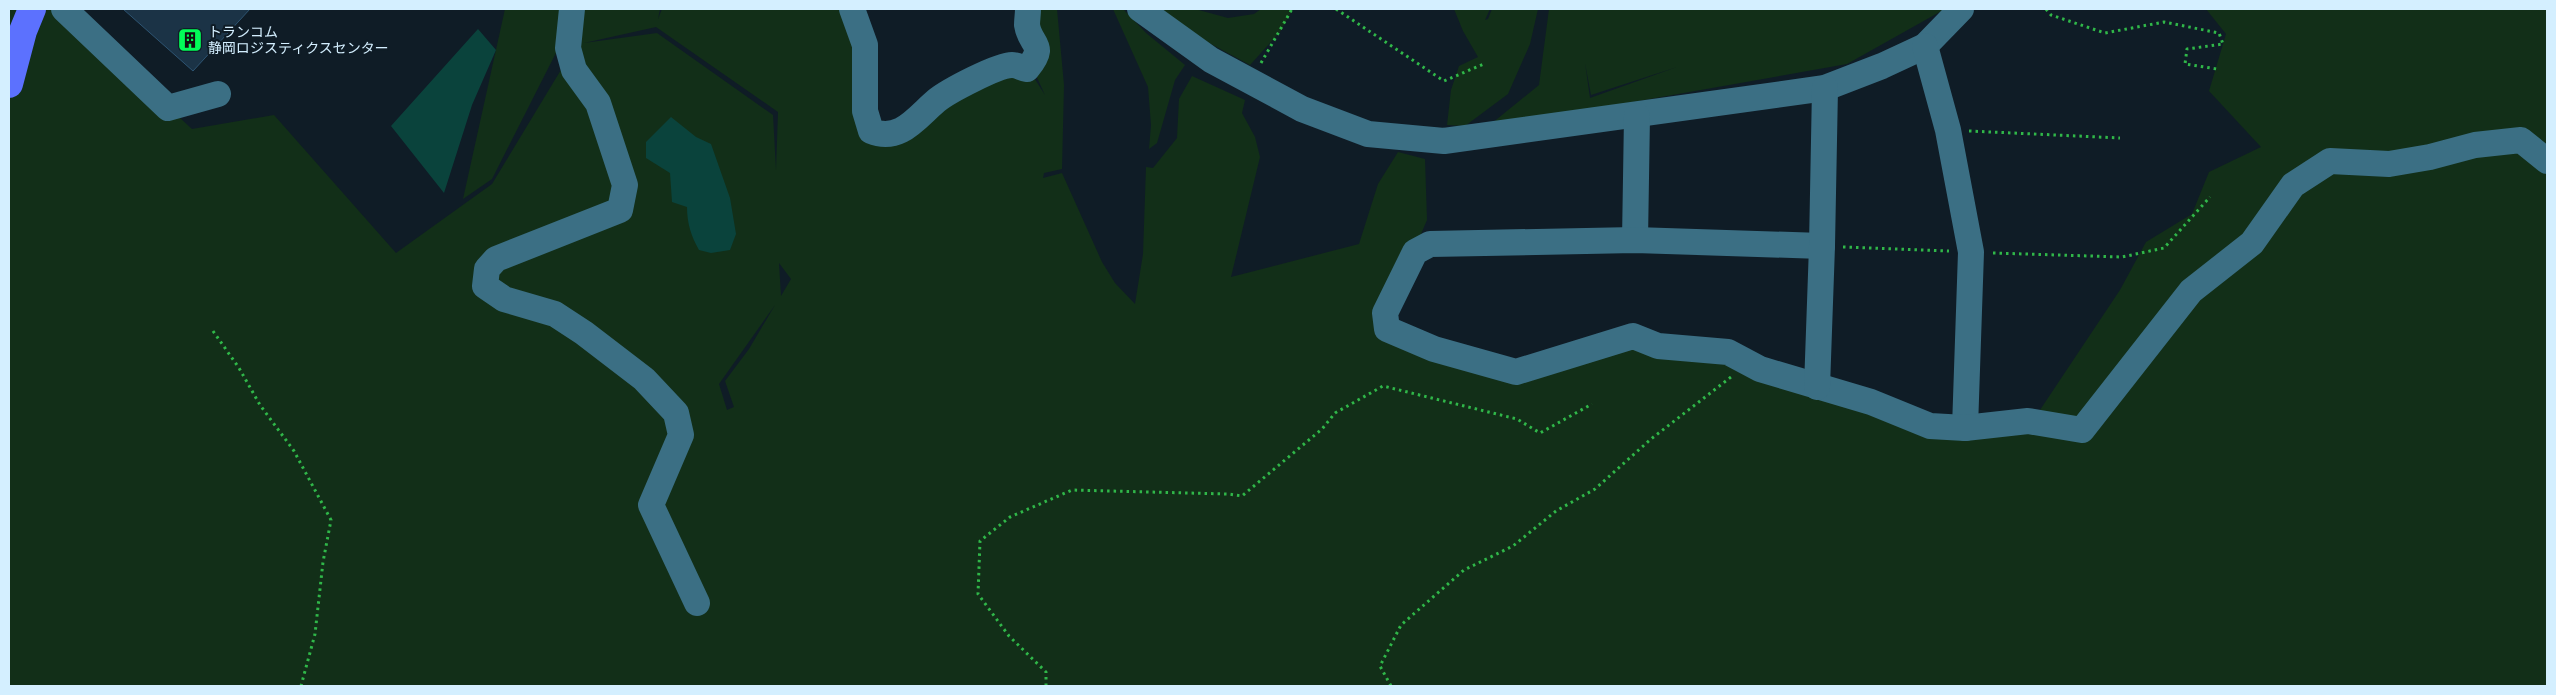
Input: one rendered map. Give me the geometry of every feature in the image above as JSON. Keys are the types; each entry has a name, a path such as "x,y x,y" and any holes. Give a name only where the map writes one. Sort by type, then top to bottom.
{"main road":[{"path":"9,84 23,31 32,9"}],"street":[{"path":"64,9 168,108 218,94"},
{"path":"572,9 568,48 574,70 598,103 625,185 620,210 496,259 487,269 485,286 504,299 555,314 584,333 644,378 676,413 681,435 651,505 697,603"},
{"path":"852,9 865,45 865,111 872,131 879,134 889,134 910,126 937,100 995,68 1012,65 1027,69 1036,59 1037,44 1027,27 1028,9"},
{"path":"1140,9 1211,60 1302,109 1368,134 1444,141 1637,116 1825,88 1882,66 1925,46 1961,9"},
{"path":"1925,46 1948,130 1971,252 1965,428"},
{"path":"1816,387 1822,246 1825,88"},
{"path":"1635,240 1637,116"},
{"path":"1822,246 1635,240 1430,244 1414,252 1385,313 1387,329 1434,349 1516,372 1633,336 1658,346 1728,352 1760,369 1870,402 1930,426 1965,428 2028,421 2082,430 2191,291 2252,243 2293,185 2330,161 2389,164 2430,157 2474,145 2521,140 2547,161"}],"path":[{"path":"1250,81 1292,9"},
{"path":"1336,9 1444,81 1486,63"},
{"path":"2046,9 2052,14 2105,33 2164,22 2218,33 2222,44 2187,49 2185,64 2217,69"},
{"path":"1948,130 2120,138"},
{"path":"1822,246 2122,257 2164,248 2210,196"},
{"path":"213,331 239,368 260,405 294,451 331,520 323,562 315,634 301,686"},
{"path":"1391,686 1380,666 1401,625 1464,570 1513,546 1556,511 1595,489 1651,439 1733,376"},
{"path":"1046,686 1046,672 1009,636 978,594 980,541 1010,517 1072,490 1228,494 1242,496 1322,429 1335,413 1383,386 1517,419 1540,432 1592,404"}],"shaded area":[{"path":"9,9 61,9 192,129 274,115 396,253 492,184 576,45 573,9 660,9 658,19 662,9 840,9 858,38 858,99 889,134 974,80 1033,76 1045,95 1033,69 1028,9 1057,9 1064,85 1062,169 1044,173 1043,178 1062,173 1102,262 1115,283 1135,304 1143,254 1146,167 1153,168 1177,138 1179,99 1192,76 1245,100 1242,113 1255,137 1260,157 1231,277 1359,244 1378,184 1398,152 1425,159 1427,220 1381,328 1516,372 1631,341 1726,355 1868,406 2030,425 2120,290 2146,242 2192,214 2209,172 2261,147 2209,91 2226,34 2206,9 2547,9 2547,686 9,686","holes":["656,27 778,112 776,170 773,115 657,33 584,43","779,263 791,279 781,296","775,305 749,349 725,381 734,407 727,410 719,384"]},
{"path":"505,9 560,9 562,41 492,179 463,199"},
{"path":"1113,9 1123,9 1146,33 1185,65 1175,80 1157,143 1149,149 1151,125 1148,87"},
{"path":"1157,9 1195,9 1228,18 1254,14 1261,9 1293,9 1280,32 1250,65 1198,37"},
{"path":"1454,9 1490,9 1485,20 1488,19 1492,9 1538,9 1530,44 1508,94 1465,126 1447,125 1451,90 1459,66 1478,57 1463,31"},
{"path":"1549,9 1945,9 1847,64 1486,128 1539,85","holes":["1585,63 1591,95 1677,67 1590,98"]},
{"path":"478,29 496,50 472,105 444,193 391,126"},
{"path":"671,117 696,137 711,144 730,198 736,234 730,250 711,253 699,250 690,229 687,207 672,202 670,173 646,158 646,142"}],"building":[{"name":"トランコム 静岡ロジスティクスセンター","path":"123,9 250,9 193,71"}],"place":[{"name":"トランコム 静岡ロジスティクスセンター","path":"190,40"}]}
